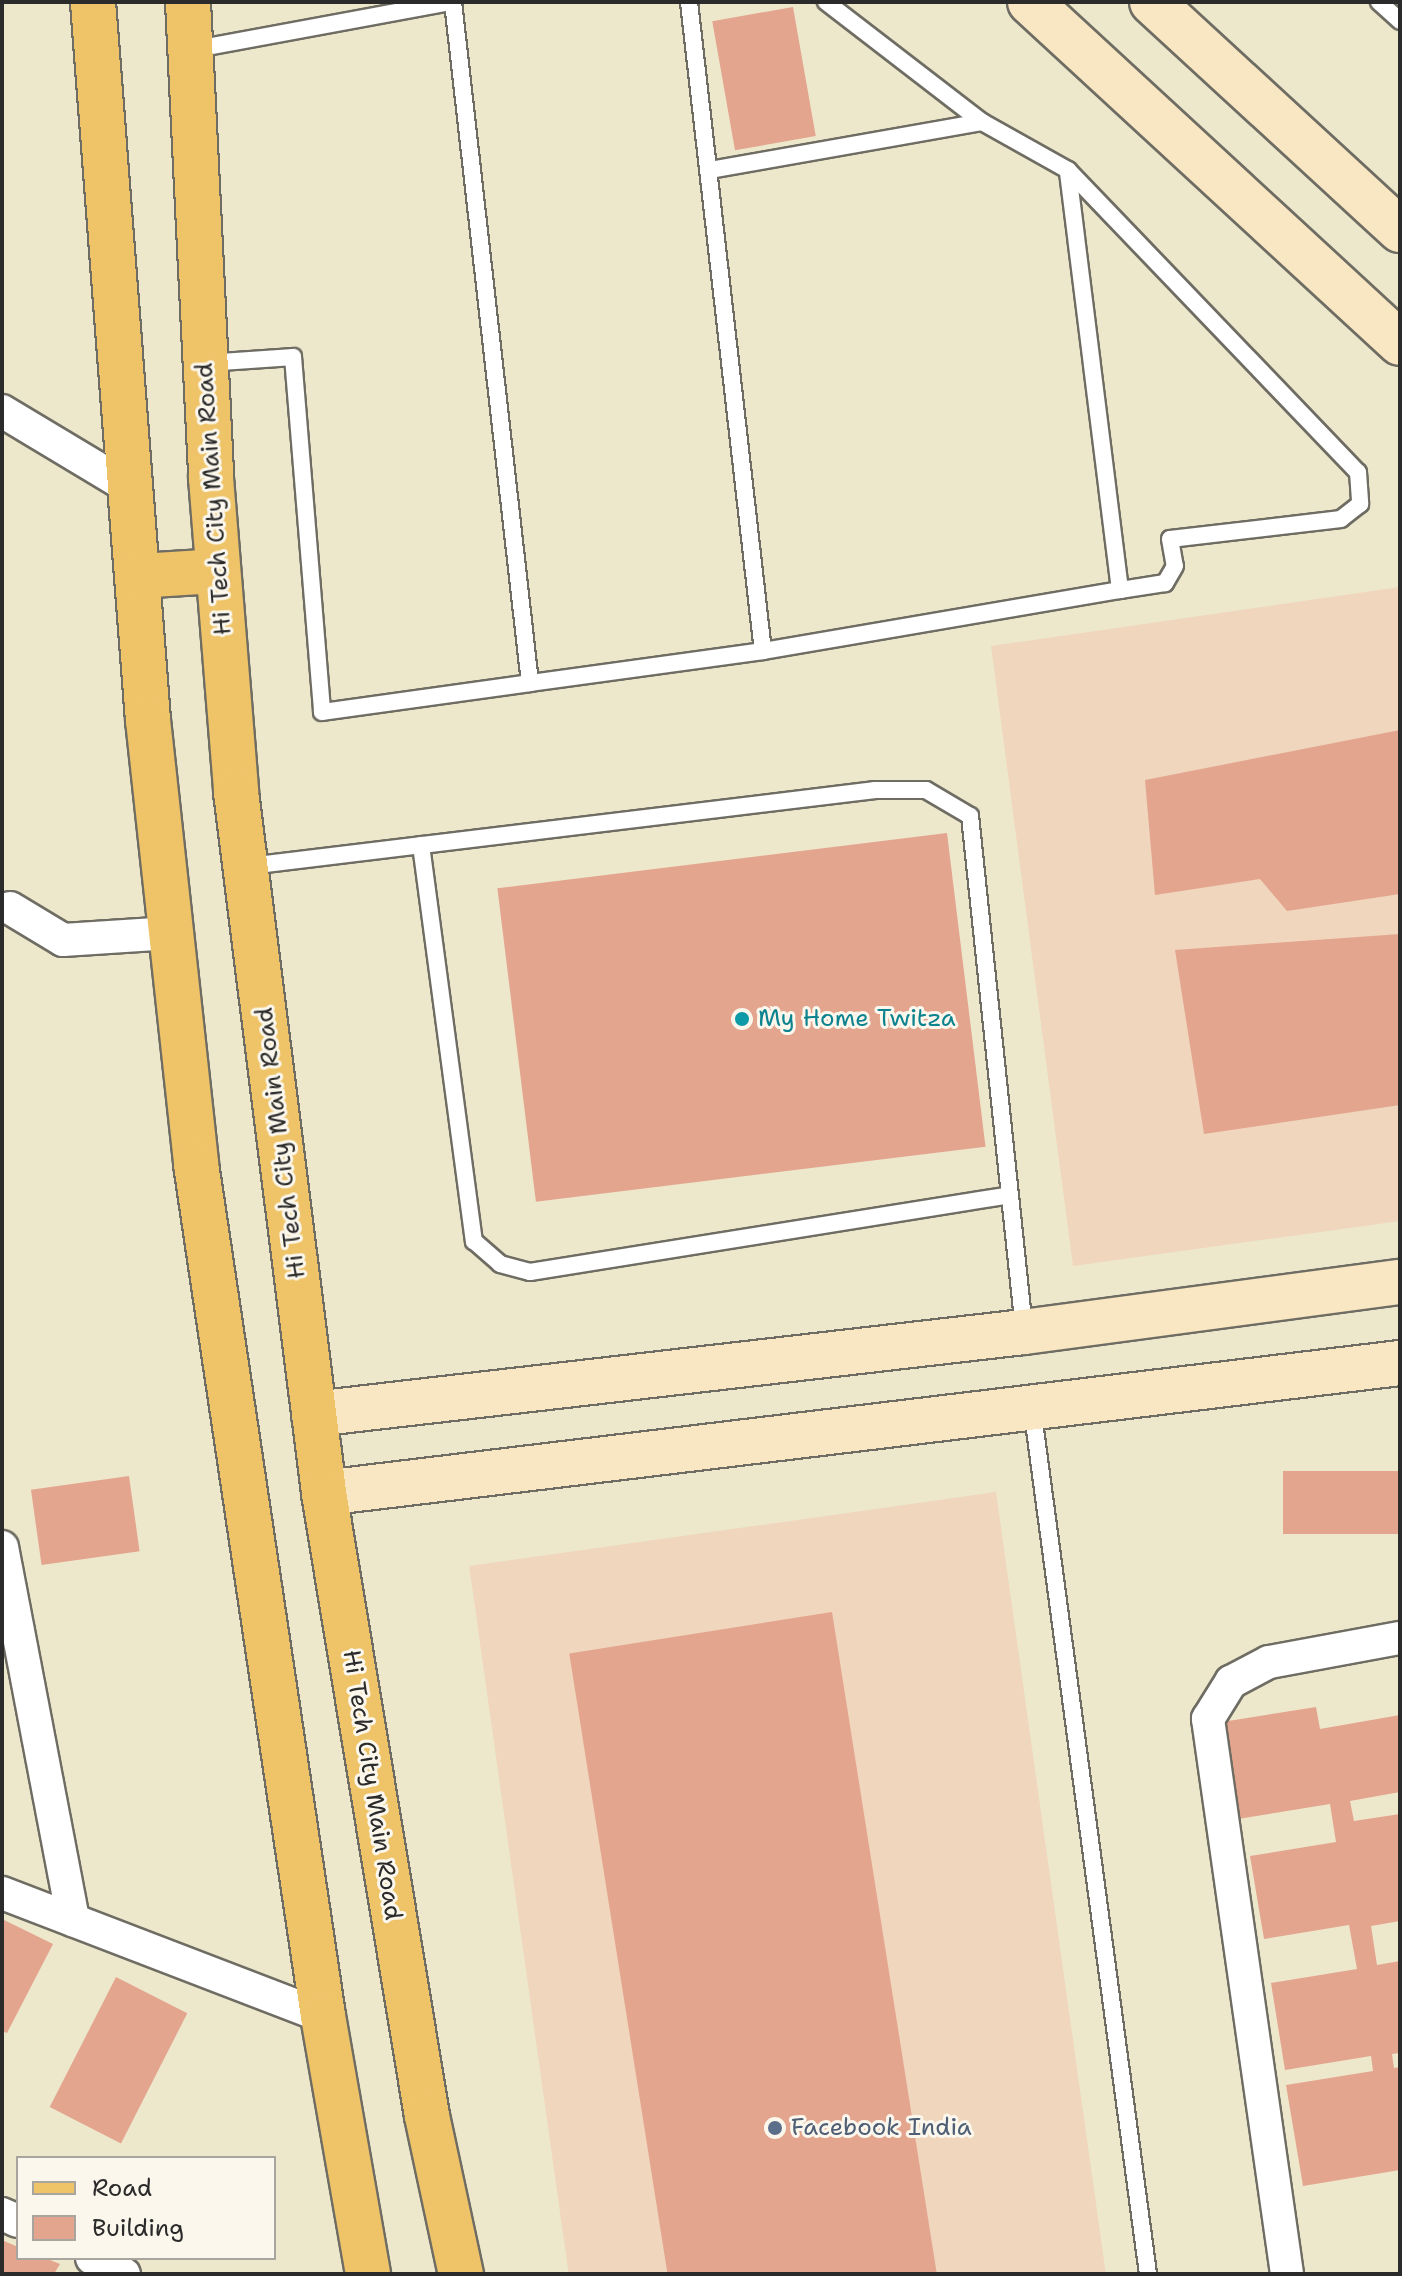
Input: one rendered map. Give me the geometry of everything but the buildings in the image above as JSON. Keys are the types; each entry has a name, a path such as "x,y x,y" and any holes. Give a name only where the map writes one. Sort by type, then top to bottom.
{"main road":[{"path":"93,2 138,576 196,1164 323,2016 368,2274"},
{"name":"Hi Tech City Main Road","path":"188,2 205,363 236,792 324,1493 427,2116 461,2274"},
{"path":"138,576 218,571"},
{"path":"357,2215 388,2274"}],"street":[{"path":"1030,2 1400,343"},
{"path":"1152,2 1400,230"},
{"path":"2,411 132,489"},
{"path":"10,908 63,940 171,933"},
{"path":"314,1414 1024,1332 1400,1282"},
{"path":"324,1493 1400,1363"},
{"path":"2,1547 73,1920"},
{"path":"1287,2274 1208,1719 1231,1682 1269,1662 1400,1638"},
{"path":"2,1893 323,2016"},
{"path":"96,2260 124,2274"}],"lane":[{"path":"190,50 451,2 530,683"},
{"path":"689,2 763,651"},
{"path":"205,363 293,357 322,712 763,651 1165,583 1175,566 1170,539 1341,519 1360,504 1358,472 1068,170 982,122 826,2"},
{"path":"1379,2 1400,21"},
{"path":"710,170 982,122"},
{"path":"1068,170 1120,590"},
{"path":"247,867 875,790 926,790 970,816 1024,1332"},
{"path":"421,845 474,1241 500,1264 530,1272 1009,1195"},
{"path":"1031,1406 1148,2274"}],"shaded area":[{"path":"1400,587 1400,1221 1073,1266 991,646"},
{"path":"996,1492 1106,2274 569,2274 469,1566"}],"place":[{"name":"My Home Twitza","path":"742,1019"},
{"name":"Facebook India","path":"775,2128"}]}
